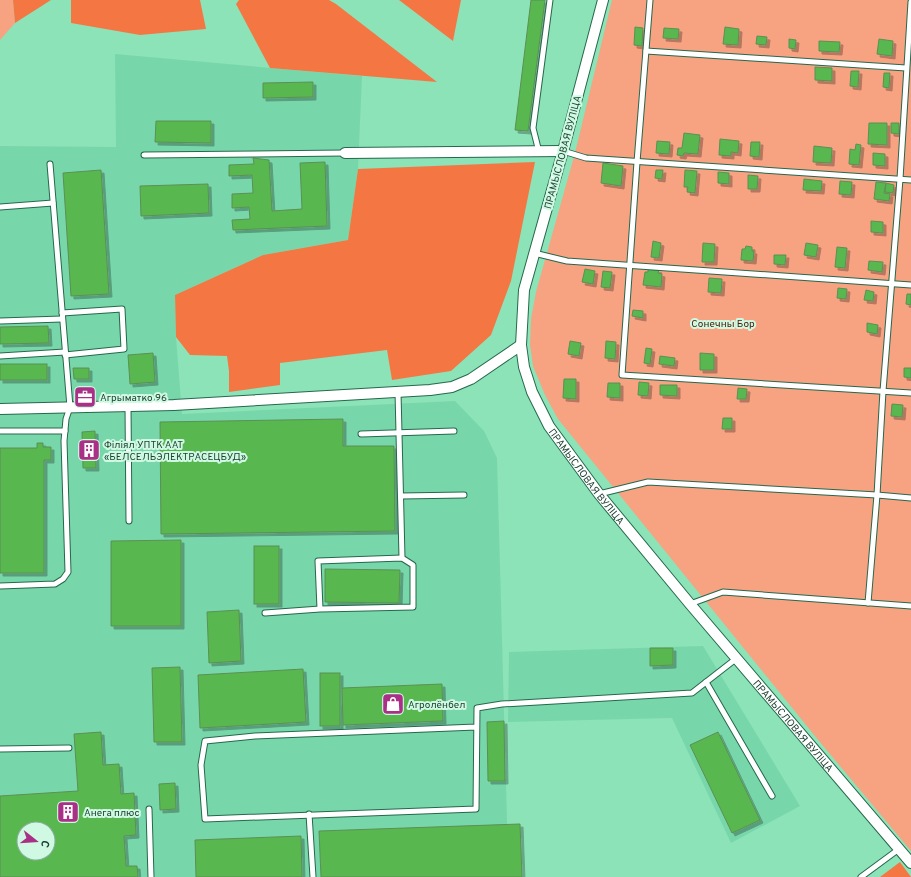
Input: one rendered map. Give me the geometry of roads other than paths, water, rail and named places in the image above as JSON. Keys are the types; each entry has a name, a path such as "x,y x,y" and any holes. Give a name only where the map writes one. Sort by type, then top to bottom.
{"street":[{"name":"ПРАМЫСЛОВАЯ ВУЛІЦА","path":"603,0 524,290 521,345 524,367 532,392 549,426 599,494 690,604 911,863"},
{"path":"345,153 563,151"},
{"path":"0,409 174,405 430,390 452,387 471,379 521,345"}],"lane":[{"path":"539,152 533,128 550,0"},
{"path":"650,0 622,375 911,393"},
{"path":"868,603 900,179 911,2"},
{"path":"646,51 906,68"},
{"path":"563,151 586,158 911,180"},
{"path":"144,155 345,153"},
{"path":"0,586 55,584 63,579 68,572 64,441 66,419 70,407 50,164"},
{"path":"0,207 53,203"},
{"path":"534,253 567,261 911,285"},
{"path":"0,321 122,309 124,349 65,354 0,356"},
{"path":"398,392 402,558"},
{"path":"128,406 129,521"},
{"path":"0,432 65,430"},
{"path":"361,434 454,431"},
{"path":"599,494 648,482 911,498"},
{"path":"400,496 464,495"},
{"path":"265,613 320,609 413,607 413,565 402,558 318,561 320,609"},
{"path":"690,604 722,592 911,606"},
{"path":"476,727 255,736 205,741 201,765 205,819 476,809 477,708 502,704 692,693 737,658"},
{"path":"706,682 772,796"},
{"path":"0,749 69,748"},
{"path":"149,809 151,877"},
{"path":"309,814 313,877"},
{"path":"861,877 899,849"}],"place":[{"name":"Агрыматко 96","path":"85,397"},
{"name":"Філіял УПТК ААТ «БЕЛСЕЛЬЭЛЕКТРАСЕЦБУД»","path":"89,450"},
{"name":"Агролёнбел","path":"393,704"},
{"name":"Анега плюс","path":"68,812"}],"park label":[{"name":"Сонечны Бор","path":"723,323"}]}
